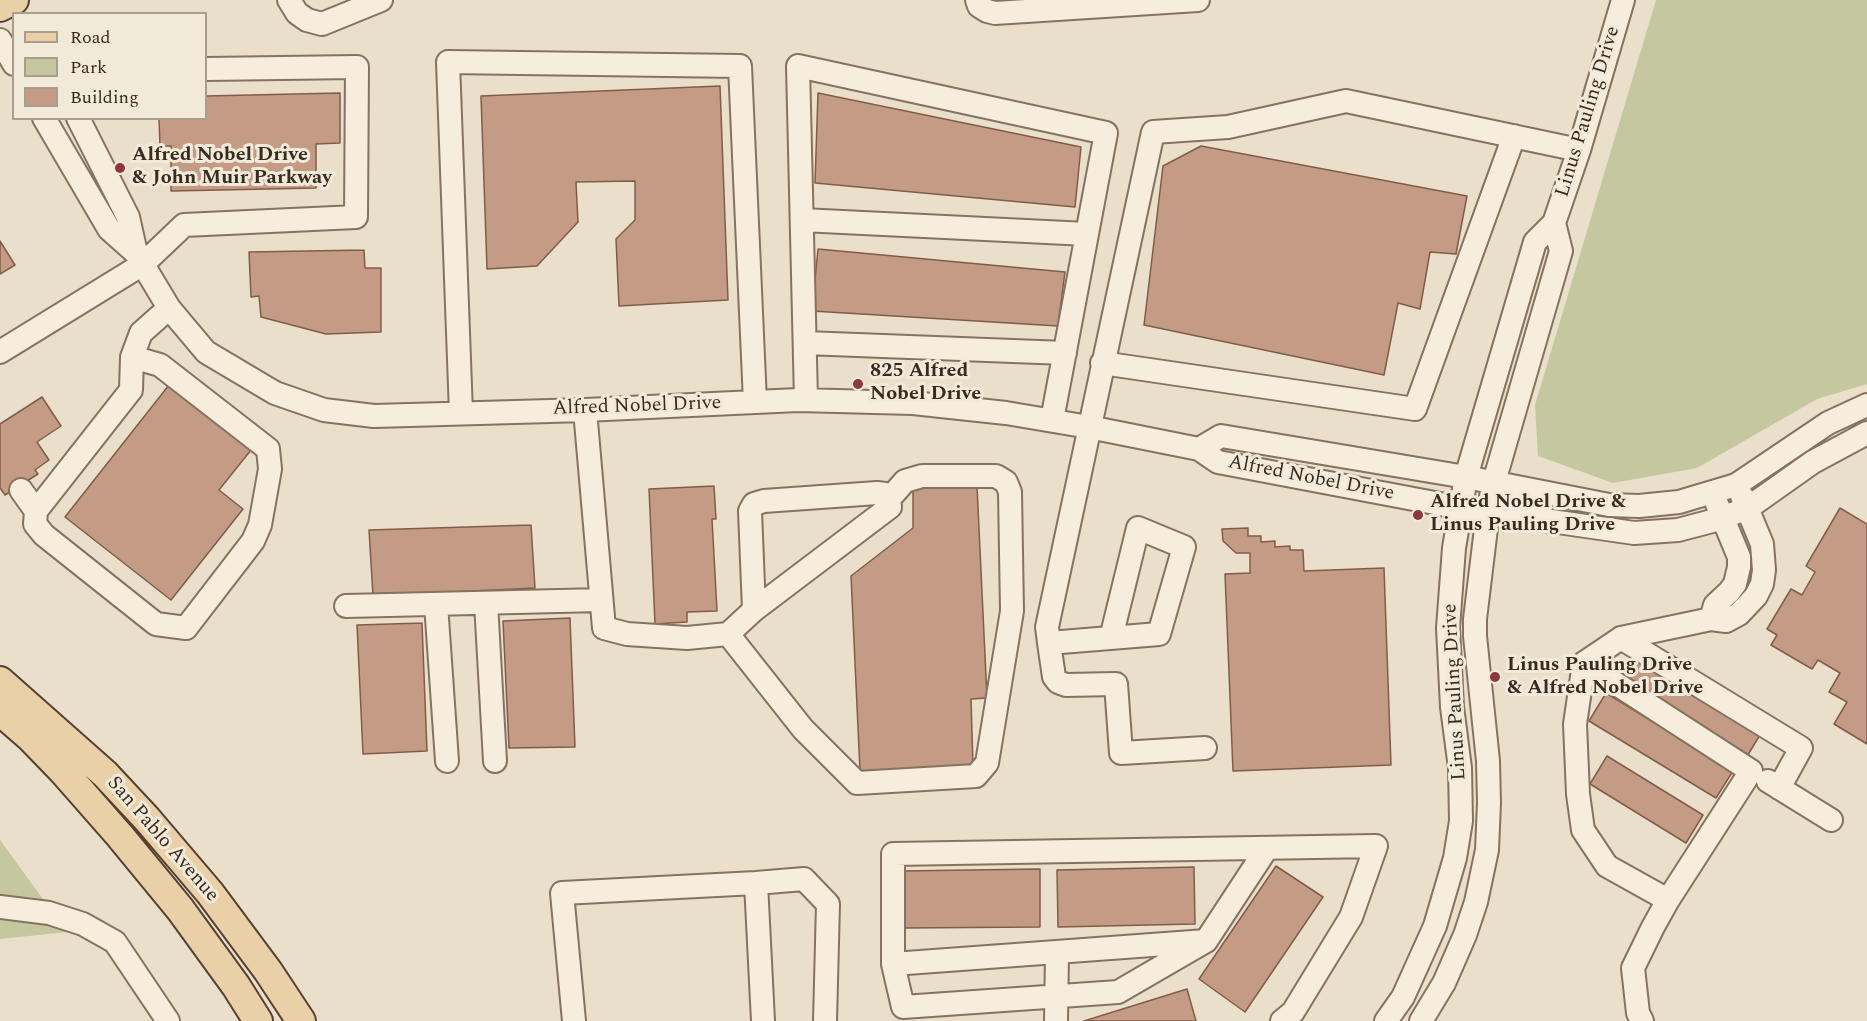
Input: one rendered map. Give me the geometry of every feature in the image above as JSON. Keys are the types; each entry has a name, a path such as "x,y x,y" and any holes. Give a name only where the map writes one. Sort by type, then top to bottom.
{"main road":[{"path":"0,7 15,0"},
{"name":"San Pablo Avenue","path":"0,681 105,774 147,819 210,893 268,971 301,1021"},
{"name":"San Pablo Avenue","path":"0,711 31,738 62,770 120,836 180,909 236,986 258,1021"}],"street":[{"path":"289,0 297,13 307,20 322,24 381,0"},
{"path":"977,0 979,6 995,13 1198,0"},
{"name":"Linus Pauling Drive","path":"1386,1021 1403,997 1435,926 1455,858 1460,830 1460,768 1452,707 1448,628 1454,548 1466,477 1534,242 1554,223 1579,150 1623,0"},
{"path":"0,40 12,61"},
{"path":"461,413 448,62 740,66 755,402"},
{"path":"806,400 798,66 1106,133 1052,420"},
{"path":"0,352 184,225 356,217 357,67 207,69"},
{"path":"1205,748 1121,753 1116,684 1066,685 1058,682 1054,677 1048,643 1047,627 1153,132 1228,127 1346,101 1579,150"},
{"name":"Alfred Nobel Drive","path":"45,120 84,190 109,228 139,258 169,308 206,352 275,393 324,410 374,416 585,410 806,400 913,403 1089,426 1199,449 1218,462 1461,508 1634,533 1678,530 1748,508 1813,462 1867,433"},
{"name":"Alfred Nobel Drive","path":"85,121 128,217 139,258"},
{"path":"1102,363 1415,409 1514,136"},
{"path":"802,220 1087,234"},
{"name":"Linus Pauling Drive","path":"1421,1021 1444,982 1465,935 1476,902 1487,850 1488,761 1475,636 1488,512 1494,482 1561,251 1554,223"},
{"path":"132,357 160,365 268,449 270,470 260,525 254,541 186,628 156,624 44,535 34,524 36,511 131,390 132,357 141,333 169,308"},
{"path":"805,343 1065,353"},
{"name":"Alfred Nobel Drive","path":"1199,449 1221,436 1466,477 1609,505 1639,506 1679,502 1736,485 1828,423 1867,405"},
{"path":"585,410 604,628 627,634 687,639 728,634 754,610 890,507 889,499 885,494 764,501 754,504 750,510 754,610"},
{"path":"728,634 803,729 857,783 976,776 987,763 1012,610 1010,492 1006,482 996,476 922,476 905,481 889,499"},
{"path":"1668,900 1607,866 1583,830 1578,795 1575,724 1584,663 1621,638 1711,618 1726,621 1739,614 1756,596 1762,584 1764,570 1762,544 1736,485"},
{"path":"21,490 36,511"},
{"path":"1711,492 1739,557 1739,567 1735,584 1715,605 1711,618"},
{"path":"1048,643 1111,638 1159,634 1184,547 1138,528 1111,638"},
{"path":"346,606 601,600"},
{"path":"486,603 495,761"},
{"path":"436,604 447,761"},
{"path":"1621,638 1801,748 1779,788"},
{"path":"1584,663 1831,820"},
{"path":"1642,1021 1638,1013 1633,968 1668,900 1751,771"},
{"path":"1267,848 1206,941 1118,992 903,1006 893,964 892,854 1376,846 1352,917 1293,1012 1282,1021"},
{"path":"573,1021 562,893 804,879 828,904 825,1021"},
{"path":"756,883 763,1021"},
{"path":"0,907 49,913 83,924 115,942 168,1021"},
{"path":"893,964 1206,941"},
{"path":"1056,1021 1057,952"}],"green space":[{"path":"1656,0 1867,0 1867,384 1817,399 1697,468 1613,483 1538,456 1535,405"},
{"path":"0,840 67,932 0,939"}],"building":[{"path":"720,86 728,300 619,306 616,239 635,220 635,181 576,182 578,222 537,266 487,269 481,96"},
{"path":"340,93 340,143 316,144 316,188 171,191 171,146 160,146 159,120 207,120 207,96"},
{"path":"818,93 1081,147 1075,207 815,183"},
{"path":"1201,146 1467,196 1456,254 1430,252 1420,309 1398,303 1384,375 1144,325 1163,166"},
{"path":"0,241 15,265 0,274"},
{"path":"818,249 1065,272 1058,326 812,311"},
{"path":"364,250 365,268 381,268 381,332 326,334 261,317 259,296 251,297 249,252"},
{"path":"169,385 251,450 219,490 243,509 171,600 65,517"},
{"path":"42,397 61,426 37,442 49,460 35,470 38,474 5,495 0,488 0,424"},
{"path":"714,486 716,519 712,519 717,611 687,612 687,622 655,624 649,489"},
{"path":"913,486 977,486 987,698 971,699 973,767 860,771 851,576 913,528"},
{"path":"1840,508 1867,524 1867,744 1834,724 1847,702 1829,692 1840,673 1818,660 1812,669 1771,645 1777,635 1767,629 1791,589 1802,595 1815,572 1806,566"},
{"path":"531,525 535,588 373,596 369,530"},
{"path":"1248,528 1248,536 1261,536 1261,542 1275,541 1275,547 1290,546 1290,550 1303,550 1304,571 1384,568 1391,765 1233,771 1225,574 1250,573 1250,553 1236,553 1223,541 1222,529"},
{"path":"570,618 575,747 509,748 503,621"},
{"path":"422,623 427,751 363,754 357,625"},
{"path":"1636,653 1763,730 1746,758 1619,680"},
{"path":"1606,693 1733,771 1716,798 1589,721"},
{"path":"1607,756 1703,815 1686,843 1590,784"},
{"path":"1276,866 1323,897 1245,1012 1199,979"},
{"path":"1194,867 1195,924 1058,927 1057,870"},
{"path":"1040,869 1040,927 903,928 901,871"},
{"path":"1187,989 1196,1021 1084,1021"}],"place":[{"name":"Alfred Nobel Drive & John Muir Parkway","path":"120,168"},
{"name":"825 Alfred Nobel Drive","path":"858,384"},
{"name":"Alfred Nobel Drive & Linus Pauling Drive","path":"1418,515"},
{"name":"Linus Pauling Drive & Alfred Nobel Drive","path":"1495,677"}]}
